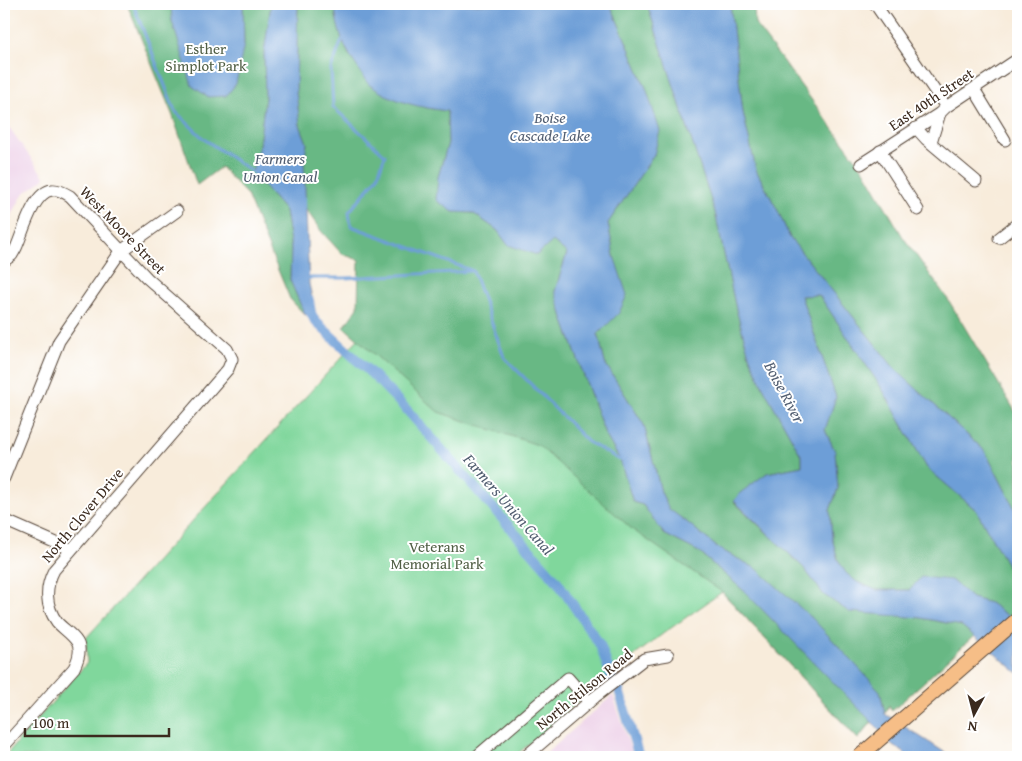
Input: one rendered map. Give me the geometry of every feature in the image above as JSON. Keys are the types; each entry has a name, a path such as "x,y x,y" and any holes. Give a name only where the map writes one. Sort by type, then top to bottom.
{"main road":[{"path":"859,757 1018,619"}],"street":[{"path":"878,5 943,110 931,142"},
{"name":"East 40th Street","path":"861,164 1018,58"},
{"path":"974,88 1005,140"},
{"path":"916,128 976,181"},
{"path":"880,151 918,210"},
{"name":"West Moore Street","path":"4,261 12,255 16,248 35,201 43,194 52,190 62,191 70,196 147,278 227,349 232,359"},
{"path":"4,478 59,341 121,252 177,211"},
{"path":"999,238 1018,223"},
{"name":"North Clover Drive","path":"4,746 74,668 78,660 79,650 77,642 57,622 50,609 47,594 49,580 54,570 70,549 228,369 232,359"},
{"path":"4,520 70,549"},
{"name":"North Stilson Road","path":"525,757 598,694 644,659 668,655"},
{"path":"476,757 568,678 589,702"}],"shaded area":[{"path":"4,120 45,178 23,194 4,230"},
{"path":"613,695 633,757 542,757"}],"green space":[{"name":"Veterans Memorial Park","path":"127,4 647,4 743,590 872,722 858,739 722,592 608,676 514,757 4,757 87,663 86,638 460,225"},
{"name":"Esther Simplot Park","path":"127,4 171,4 172,21 182,51 244,44 243,4 271,4 264,53 265,98 259,146 252,173 285,211 291,248 290,280 305,315 290,299 247,195 221,167 197,185 172,114"},
{"path":"298,4 335,4 342,40 349,55 427,108 447,111 448,143 438,177 453,212 473,213 497,230 509,245 553,241 567,253 555,291 605,434 620,460 633,502 643,505 664,534 699,552 743,590 877,714 858,739 722,592 633,530 538,445 438,412 344,327 358,307 359,260 342,254 321,231 305,208 304,163 307,143 300,125 296,91"},
{"path":"610,4 647,4 715,212 736,309 749,355 763,387 802,457 802,466 767,473 734,502 803,567 824,595 962,626 974,636 892,711 889,705 885,714 880,691 757,569 718,548 668,509 661,492 644,425 605,363 598,333 619,313 614,256 608,223 654,155 646,88"},
{"path":"730,4 754,4 755,24 864,170 903,237 949,301 1018,416 1018,515 985,451 895,369 790,238 756,170 743,112"},
{"path":"819,295 881,387 927,468 976,510 1018,584 1018,623 990,603 972,598 951,580 910,590 876,590 857,582 845,573 838,560 832,538 830,510 838,488 835,451 825,430 836,397 801,296"}],"water":[{"path":"171,4 243,4 244,44 236,84 226,96 208,97 192,86 172,21"},
{"name":"Farmers Union Canal","path":"271,4 298,4 296,91 300,125 307,143 304,163 309,284 315,311 305,315 290,280 291,248 285,211 252,173 259,146 265,98 264,53"},
{"name":"Boise Cascade Lake","path":"335,4 610,4 646,88 660,131 654,155 608,223 614,256 627,295 619,313 598,334 605,363 644,425 661,492 669,509 718,548 757,569 813,619 880,691 885,714 952,757 910,757 890,743 872,722 743,590 699,552 664,534 643,505 633,502 620,460 605,434 555,291 567,253 553,241 537,255 508,245 497,230 473,213 453,212 436,200 438,177 448,143 447,111 398,100 369,85 342,39 337,22"},
{"name":"Boise River","path":"647,4 730,4 743,112 756,170 790,238 895,369 985,451 1018,515 1018,584 976,510 927,468 881,387 819,295 801,296 836,397 825,430 835,451 838,488 830,510 832,538 838,560 846,573 857,582 876,590 910,590 921,577 951,580 972,598 990,603 1018,623 1018,673 962,626 921,618 849,612 824,595 803,567 734,501 740,493 767,473 802,466 802,457 763,387 749,355 736,309 715,212"}],"waterway":[{"path":"133,4 175,111 204,139 255,174"},
{"path":"342,40 331,69 333,107 385,155 377,178 349,212 351,226 473,271 504,357 588,442 620,460"},
{"path":"306,278 345,278 472,271"},
{"name":"Farmers Union Canal","path":"309,300 311,313 315,321 373,375 407,410 557,581 600,645 610,673 618,687 639,757"}]}
